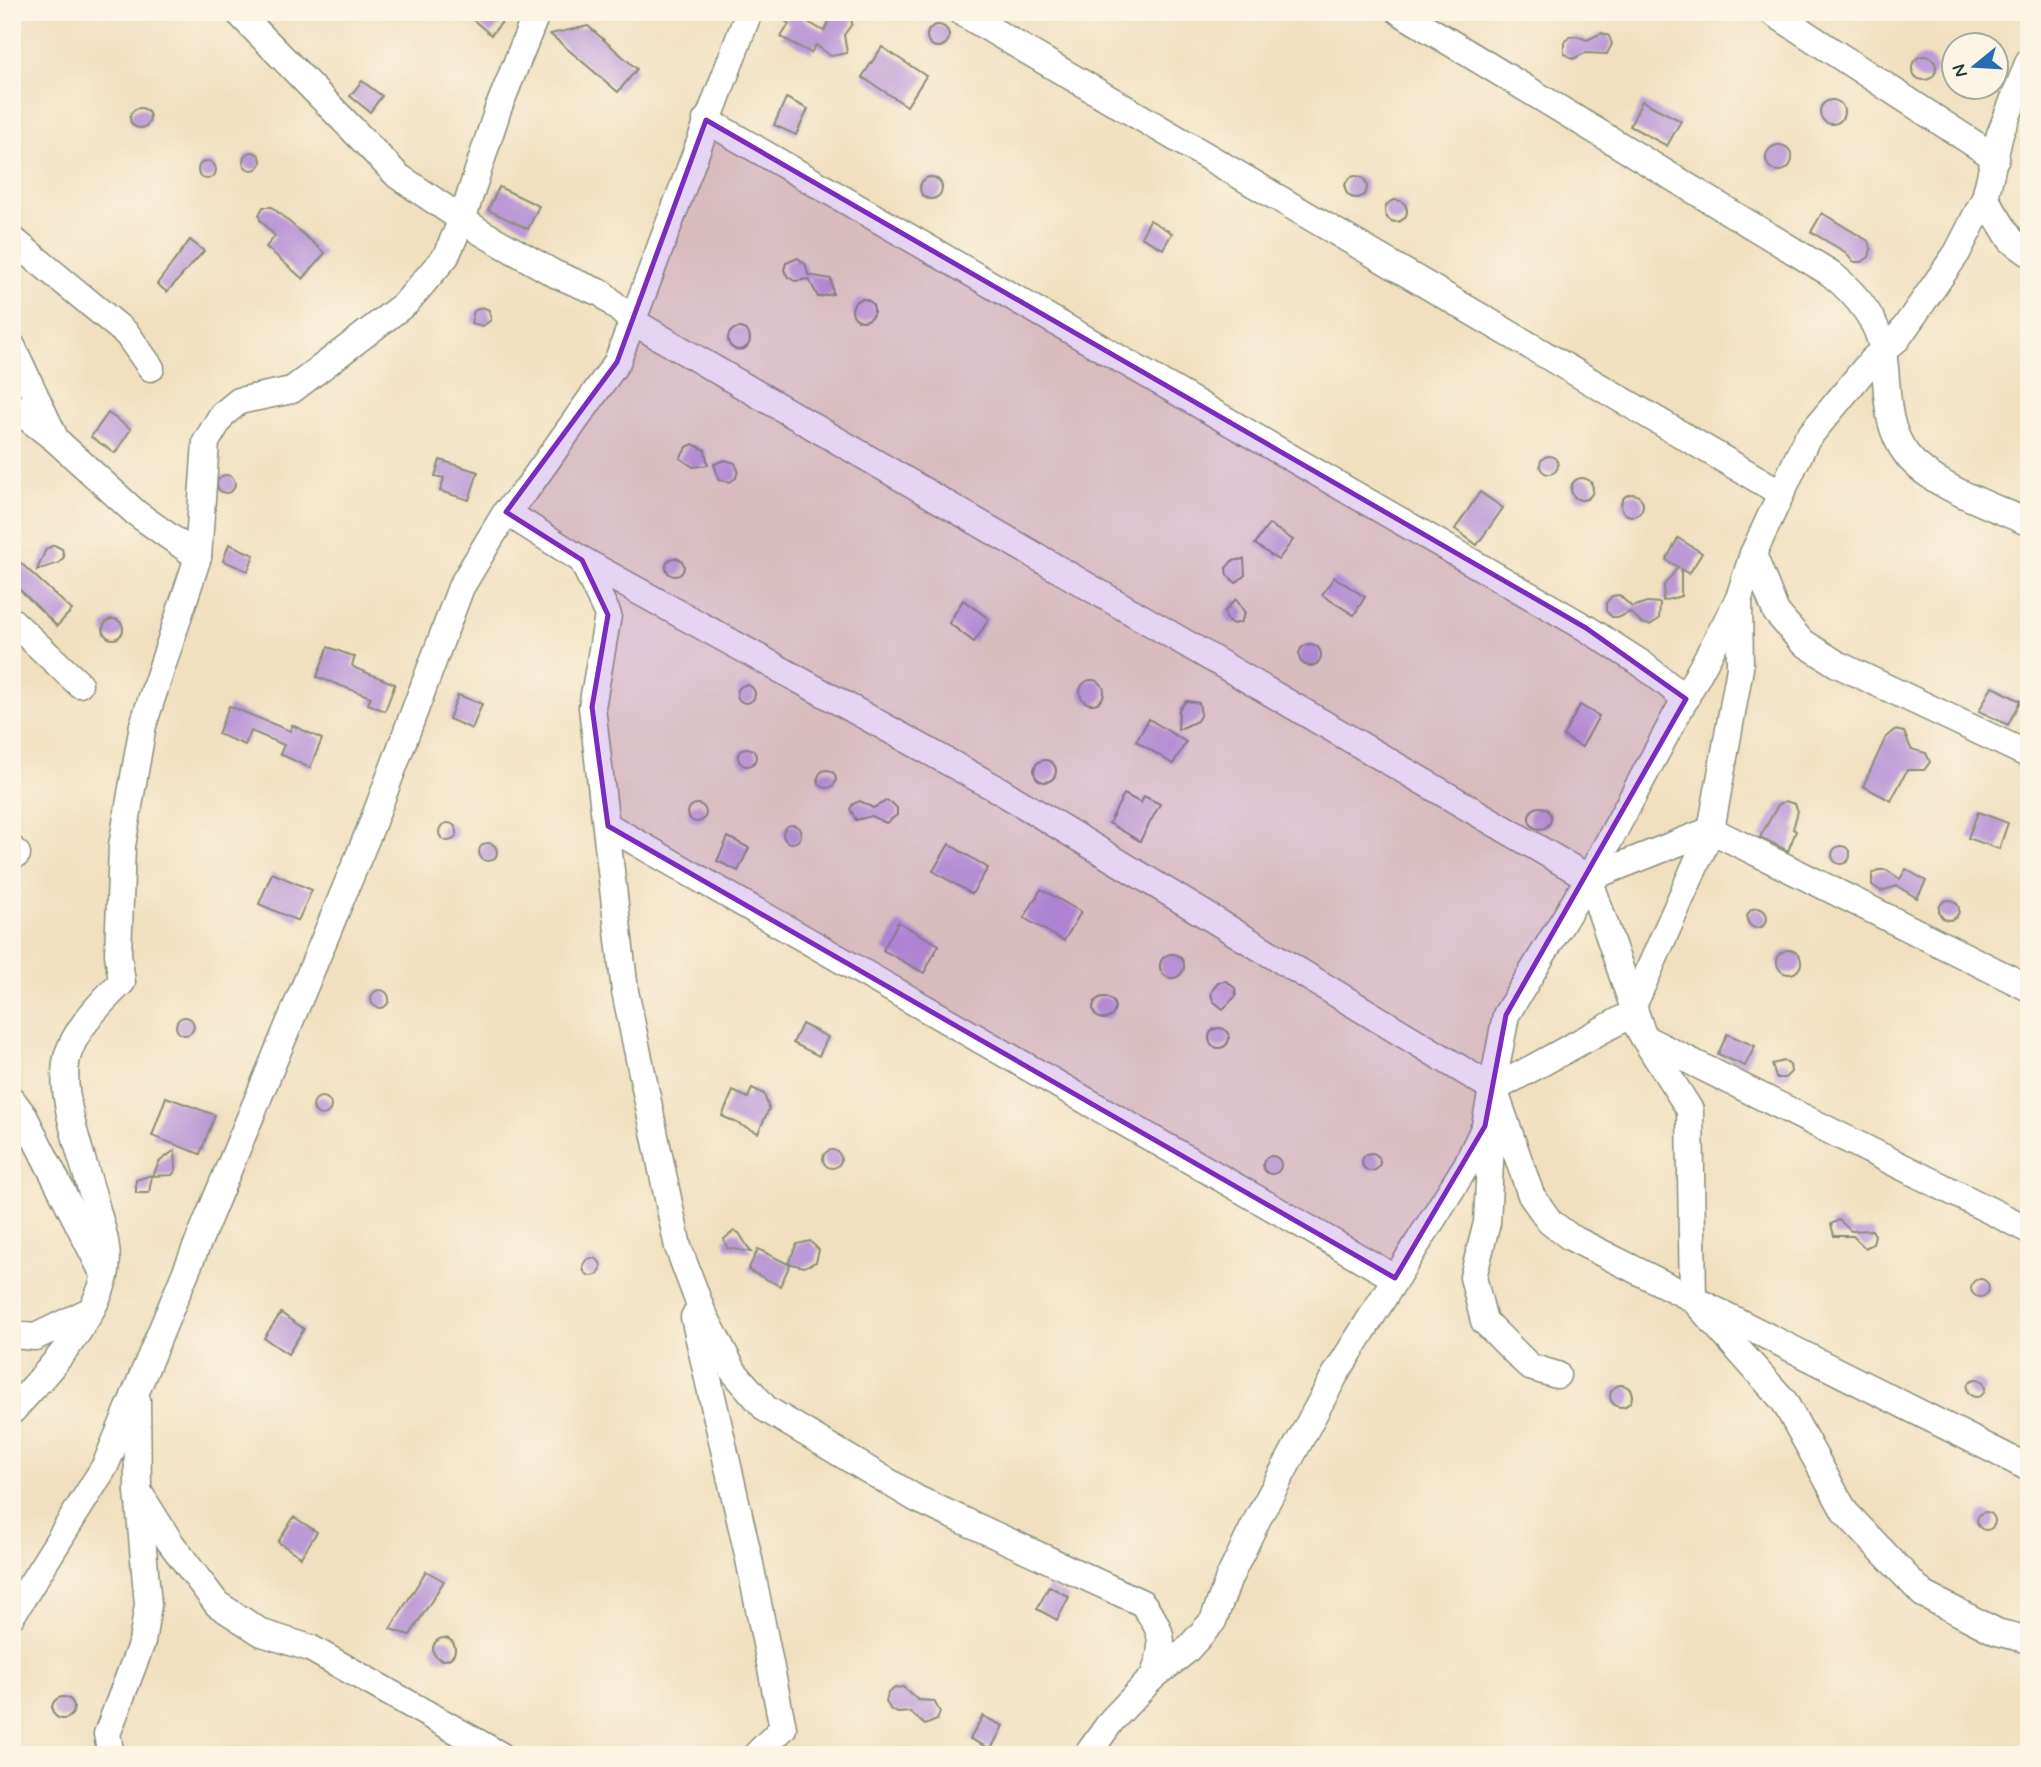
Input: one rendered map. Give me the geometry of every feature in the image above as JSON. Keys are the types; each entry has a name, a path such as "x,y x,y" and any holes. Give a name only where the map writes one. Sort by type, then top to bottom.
{"street":[{"path":"238,12 398,176 462,220 555,274 603,294 632,321 1589,878 1635,1012"},
{"path":"12,1411 45,1376 93,1308 105,1277 108,1257 104,1234 67,1100 66,1061 91,1012 122,982 118,954 122,846 141,738 198,557 206,442 222,415 239,401 292,390 406,303 446,256 462,220 498,109 537,12"},
{"path":"12,1615 105,1466 371,827 461,587 506,512 526,490 617,362 706,120 749,12"},
{"path":"961,12 1781,493"},
{"path":"1399,12 1830,273 1857,295 1883,349 1887,408 1895,437 1908,457 1930,476 2029,523"},
{"path":"1772,12 1996,158"},
{"path":"1087,1755 1112,1720 1153,1677 1186,1651 1213,1622 1229,1578 1258,1518 1335,1374 1465,1166 1485,1126 1506,1015 1589,878 1686,699 1739,597 1752,554 1806,440 1883,349 1897,339 1930,296 1957,253 1985,198 2000,134 2029,61"},
{"path":"706,120 1586,628 1642,664 1686,699"},
{"path":"1985,198 2011,240 2029,253"},
{"path":"12,239 127,334 151,368"},
{"path":"12,346 57,440"},
{"path":"12,406 57,440 136,513 198,557"},
{"path":"506,512 582,560 999,790 1494,1089 1531,1195 1550,1222 1570,1237 2029,1468"},
{"path":"1752,554 1776,612 1801,642 1837,664 2029,755"},
{"path":"582,560 608,615 592,707 598,777 608,826 625,991 678,1247 749,1559 783,1728 756,1755"},
{"path":"1739,597 1740,668 1711,830 1634,1004 1635,1022 1690,1110 1693,1299 1784,1401 1845,1512 1923,1594 1997,1632 2029,1640"},
{"path":"12,621 79,684"},
{"path":"608,826 1395,1278"},
{"path":"1589,878 1711,830 2029,988"},
{"path":"1494,1089 1635,1012"},
{"path":"1644,1038 2029,1230"},
{"path":"1494,1089 1487,1223 1473,1277 1484,1321 1530,1367 1557,1376"},
{"path":"12,1100 24,1116 105,1277"},
{"path":"678,1247 702,1311 734,1372 766,1409 917,1499 1142,1603 1157,1622 1163,1652 1153,1677"},
{"path":"12,1335 35,1338 93,1308"},
{"path":"111,1755 107,1734 142,1642 148,1605 138,1491 137,1385"},
{"path":"138,1491 170,1542 217,1604 262,1633 310,1648 500,1755"}],"highlighted area":[{"path":"706,120 1586,628 1686,699 1506,1015 1485,1126 1395,1278 608,826 592,707 608,615 582,560 506,512 617,362"}],"building":[{"path":"464,12 490,12 502,22 491,35"},
{"path":"790,12 824,31 833,12 851,12 852,24 844,35 847,53 831,56 816,45 811,53 781,37 789,24 784,20"},
{"path":"938,25 946,28 949,36 946,44 938,47 930,44 927,36 930,28"},
{"path":"588,26 637,69 618,92 550,34"},
{"path":"1602,33 1609,36 1612,44 1607,54 1585,53 1573,59 1564,53 1564,42 1569,37 1576,36 1587,40"},
{"path":"882,47 926,76 907,106 862,77"},
{"path":"1924,56 1932,60 1936,68 1932,76 1924,80 1916,76 1912,68 1916,60"},
{"path":"362,81 382,96 370,112 350,96"},
{"path":"786,98 808,109 796,135 774,125"},
{"path":"1832,100 1840,104 1844,112 1840,120 1832,124 1824,120 1820,112 1824,104"},
{"path":"1642,101 1681,121 1667,146 1630,126"},
{"path":"140,108 147,111 150,118 147,125 140,128 133,125 130,118 133,111"},
{"path":"1779,145 1788,149 1792,158 1788,167 1779,171 1770,167 1766,158 1770,149"},
{"path":"252,152 258,155 261,161 258,167 252,170 246,167 243,161 246,155"},
{"path":"207,161 213,164 216,170 213,176 207,179 201,176 198,170 201,164"},
{"path":"1356,176 1364,179 1367,187 1364,195 1356,198 1348,195 1345,187 1348,179"},
{"path":"931,177 939,180 942,188 939,196 931,199 923,196 920,188 923,180"},
{"path":"499,187 539,206 528,229 488,210"},
{"path":"1396,200 1404,203 1407,211 1404,219 1396,222 1388,219 1385,211 1388,203"},
{"path":"263,207 272,207 325,253 303,279 266,247 275,236 260,220"},
{"path":"1822,213 1868,241 1871,249 1869,257 1862,262 1853,262 1845,252 1811,232"},
{"path":"1150,220 1172,233 1163,249 1141,237"},
{"path":"190,240 204,251 167,292 157,284"},
{"path":"798,258 806,265 808,275 831,279 833,294 818,297 809,279 795,281 788,277 784,270 786,263"},
{"path":"863,299 871,302 874,310 871,318 863,321 855,318 852,310 855,302"},
{"path":"482,307 489,310 491,320 483,326 471,323 474,311"},
{"path":"739,328 747,331 750,339 747,347 739,350 731,347 728,339 731,331"},
{"path":"108,413 131,429 115,453 91,437"},
{"path":"693,444 705,450 708,465 693,467 680,458 687,447"},
{"path":"1549,456 1555,459 1558,465 1555,471 1549,474 1543,471 1540,465 1543,459"},
{"path":"440,460 478,472 469,500 440,491 444,478 435,476"},
{"path":"725,460 735,463 738,470 736,478 730,482 719,480 714,464"},
{"path":"226,475 232,478 235,484 232,490 226,493 220,490 217,484 220,478"},
{"path":"1582,478 1590,481 1593,489 1590,497 1582,500 1574,497 1571,489 1574,481"},
{"path":"1480,492 1503,508 1477,545 1455,529"},
{"path":"1632,494 1640,497 1643,505 1640,513 1632,516 1624,513 1621,505 1624,497"},
{"path":"1269,524 1293,540 1278,560 1255,544"},
{"path":"1678,538 1702,553 1689,574 1681,569 1681,596 1663,601 1664,585 1678,567 1666,560"},
{"path":"229,544 254,555 248,571 223,561"},
{"path":"54,545 62,549 64,557 59,563 37,570 46,549"},
{"path":"12,555 72,610 57,626 12,582"},
{"path":"675,558 683,563 684,567 679,575 675,576 667,571 666,567 671,559"},
{"path":"1244,559 1245,575 1236,583 1227,575 1226,568 1232,561"},
{"path":"1334,577 1365,597 1354,615 1322,595"},
{"path":"1619,595 1632,607 1647,602 1660,603 1659,619 1650,625 1642,623 1630,612 1620,617 1612,617 1606,611 1606,603 1612,596"},
{"path":"1236,599 1245,613 1241,622 1234,624 1228,622 1224,612"},
{"path":"963,600 989,619 974,642 949,623"},
{"path":"113,619 120,622 123,629 120,636 113,639 106,636 103,629 106,622"},
{"path":"1310,644 1318,647 1321,655 1318,663 1310,666 1302,663 1299,655 1302,647"},
{"path":"328,647 355,657 352,665 355,668 395,684 385,711 368,704 371,697 317,677"},
{"path":"1092,680 1103,687 1104,692 1097,703 1092,704 1081,697 1080,692 1087,681"},
{"path":"742,685 750,685 755,694 753,701 742,703 737,698 737,690"},
{"path":"1992,686 2020,701 2008,725 1979,711"},
{"path":"458,695 482,704 472,729 449,719"},
{"path":"1186,701 1199,703 1201,714 1197,721 1178,730 1179,709"},
{"path":"1580,705 1599,716 1582,747 1563,736"},
{"path":"229,706 290,731 292,725 322,739 310,768 280,754 284,745 251,731 245,745 218,734"},
{"path":"1149,719 1186,742 1173,764 1136,741"},
{"path":"1894,730 1904,732 1911,749 1926,753 1930,762 1924,770 1907,770 1891,801 1863,786 1886,737"},
{"path":"747,748 754,750 754,764 747,766 740,764 738,757 740,750"},
{"path":"1045,760 1053,763 1056,771 1053,779 1045,782 1037,779 1034,771 1037,763"},
{"path":"823,770 831,770 836,779 834,786 823,788 818,783 818,775"},
{"path":"1124,794 1141,803 1144,796 1160,804 1140,841 1109,823"},
{"path":"860,801 873,808 886,801 892,803 897,808 897,815 886,823 872,816 856,820 850,809"},
{"path":"1785,801 1795,804 1798,811 1793,829 1796,831 1788,851 1760,837 1778,805"},
{"path":"693,804 701,804 706,813 704,820 693,822 688,817 688,809"},
{"path":"1540,807 1548,810 1551,818 1548,826 1540,829 1532,826 1529,818 1532,810"},
{"path":"1978,812 2008,823 1999,849 1968,838"},
{"path":"444,823 452,823 457,832 455,839 444,841 439,836 439,828"},
{"path":"792,825 800,830 801,834 796,842 792,843 784,838 783,834 788,826"},
{"path":"728,837 749,848 738,871 717,861"},
{"path":"484,843 492,843 497,852 495,859 484,861 479,856 479,848"},
{"path":"949,844 988,868 972,894 933,871"},
{"path":"1841,846 1847,849 1850,855 1847,861 1841,864 1835,861 1832,855 1835,849"},
{"path":"1906,869 1926,881 1917,898 1897,886 1881,891 1872,885 1872,874 1878,870 1886,870 1900,879"},
{"path":"272,873 312,890 298,921 259,904"},
{"path":"1041,889 1081,912 1064,941 1024,918"},
{"path":"1949,900 1956,903 1959,910 1956,917 1949,920 1942,917 1939,910 1942,903"},
{"path":"1757,908 1764,911 1767,918 1764,925 1757,928 1750,925 1747,918 1750,911"},
{"path":"898,922 939,945 924,973 883,950"},
{"path":"1789,950 1798,953 1801,962 1798,971 1789,974 1780,971 1777,962 1780,953"},
{"path":"1172,954 1180,958 1184,966 1180,974 1172,978 1164,974 1160,966 1164,958"},
{"path":"1226,981 1235,988 1236,996 1223,1009 1213,1001 1211,993 1218,982"},
{"path":"380,990 388,995 389,999 384,1007 380,1008 372,1003 371,999 376,991"},
{"path":"1100,997 1108,997 1115,1004 1115,1012 1108,1019 1100,1019 1093,1012 1093,1004"},
{"path":"181,1017 189,1017 194,1026 192,1033 181,1035 176,1030 176,1022"},
{"path":"802,1024 828,1037 819,1056 793,1043"},
{"path":"1219,1028 1226,1031 1229,1038 1226,1045 1219,1048 1212,1045 1209,1038 1212,1031"},
{"path":"1727,1034 1755,1046 1745,1066 1718,1054"},
{"path":"1784,1061 1790,1065 1791,1072 1785,1078 1776,1078 1772,1064"},
{"path":"752,1088 764,1094 769,1109 758,1133 722,1116 733,1091 748,1098"},
{"path":"166,1097 215,1115 200,1154 152,1136"},
{"path":"322,1097 330,1102 331,1106 326,1114 322,1115 314,1110 313,1106 318,1098"},
{"path":"175,1150 176,1170 172,1175 153,1176 159,1162"},
{"path":"828,1150 836,1150 841,1159 839,1166 828,1168 823,1163 823,1155"},
{"path":"1371,1153 1377,1156 1380,1162 1377,1168 1371,1171 1365,1168 1362,1162 1365,1156"},
{"path":"1272,1156 1278,1159 1281,1165 1278,1171 1272,1174 1266,1171 1263,1165 1266,1159"},
{"path":"152,1175 149,1193 136,1193 136,1180"},
{"path":"1839,1220 1851,1231 1872,1230 1875,1235 1873,1244 1865,1248 1853,1236 1834,1236 1831,1224"},
{"path":"734,1231 739,1233 751,1252 727,1248 724,1239"},
{"path":"810,1241 819,1250 816,1262 804,1267 788,1263 797,1244"},
{"path":"758,1249 790,1265 780,1286 748,1270"},
{"path":"588,1258 596,1258 601,1267 599,1274 588,1276 583,1271 583,1263"},
{"path":"1980,1279 1986,1282 1989,1288 1986,1294 1980,1297 1974,1294 1971,1288 1974,1282"},
{"path":"281,1313 304,1329 288,1354 264,1338"},
{"path":"1976,1379 1982,1382 1985,1388 1982,1394 1976,1397 1970,1394 1967,1388 1970,1382"},
{"path":"1621,1385 1629,1388 1632,1396 1629,1404 1621,1407 1613,1404 1610,1396 1613,1388"},
{"path":"1986,1512 1992,1515 1995,1521 1992,1527 1986,1530 1980,1527 1977,1521 1980,1515"},
{"path":"294,1517 317,1532 301,1557 278,1542"},
{"path":"426,1571 444,1581 410,1635 390,1629"},
{"path":"1049,1586 1069,1597 1057,1620 1037,1609"},
{"path":"444,1638 452,1641 455,1649 452,1657 444,1660 436,1657 433,1649 436,1641"},
{"path":"903,1687 918,1700 934,1701 940,1712 937,1720 925,1725 910,1712 898,1713 891,1710 886,1702 888,1693"},
{"path":"63,1697 73,1704 74,1708 67,1718 63,1719 53,1712 52,1708 59,1698"},
{"path":"983,1716 1003,1726 991,1749 970,1739"}]}
